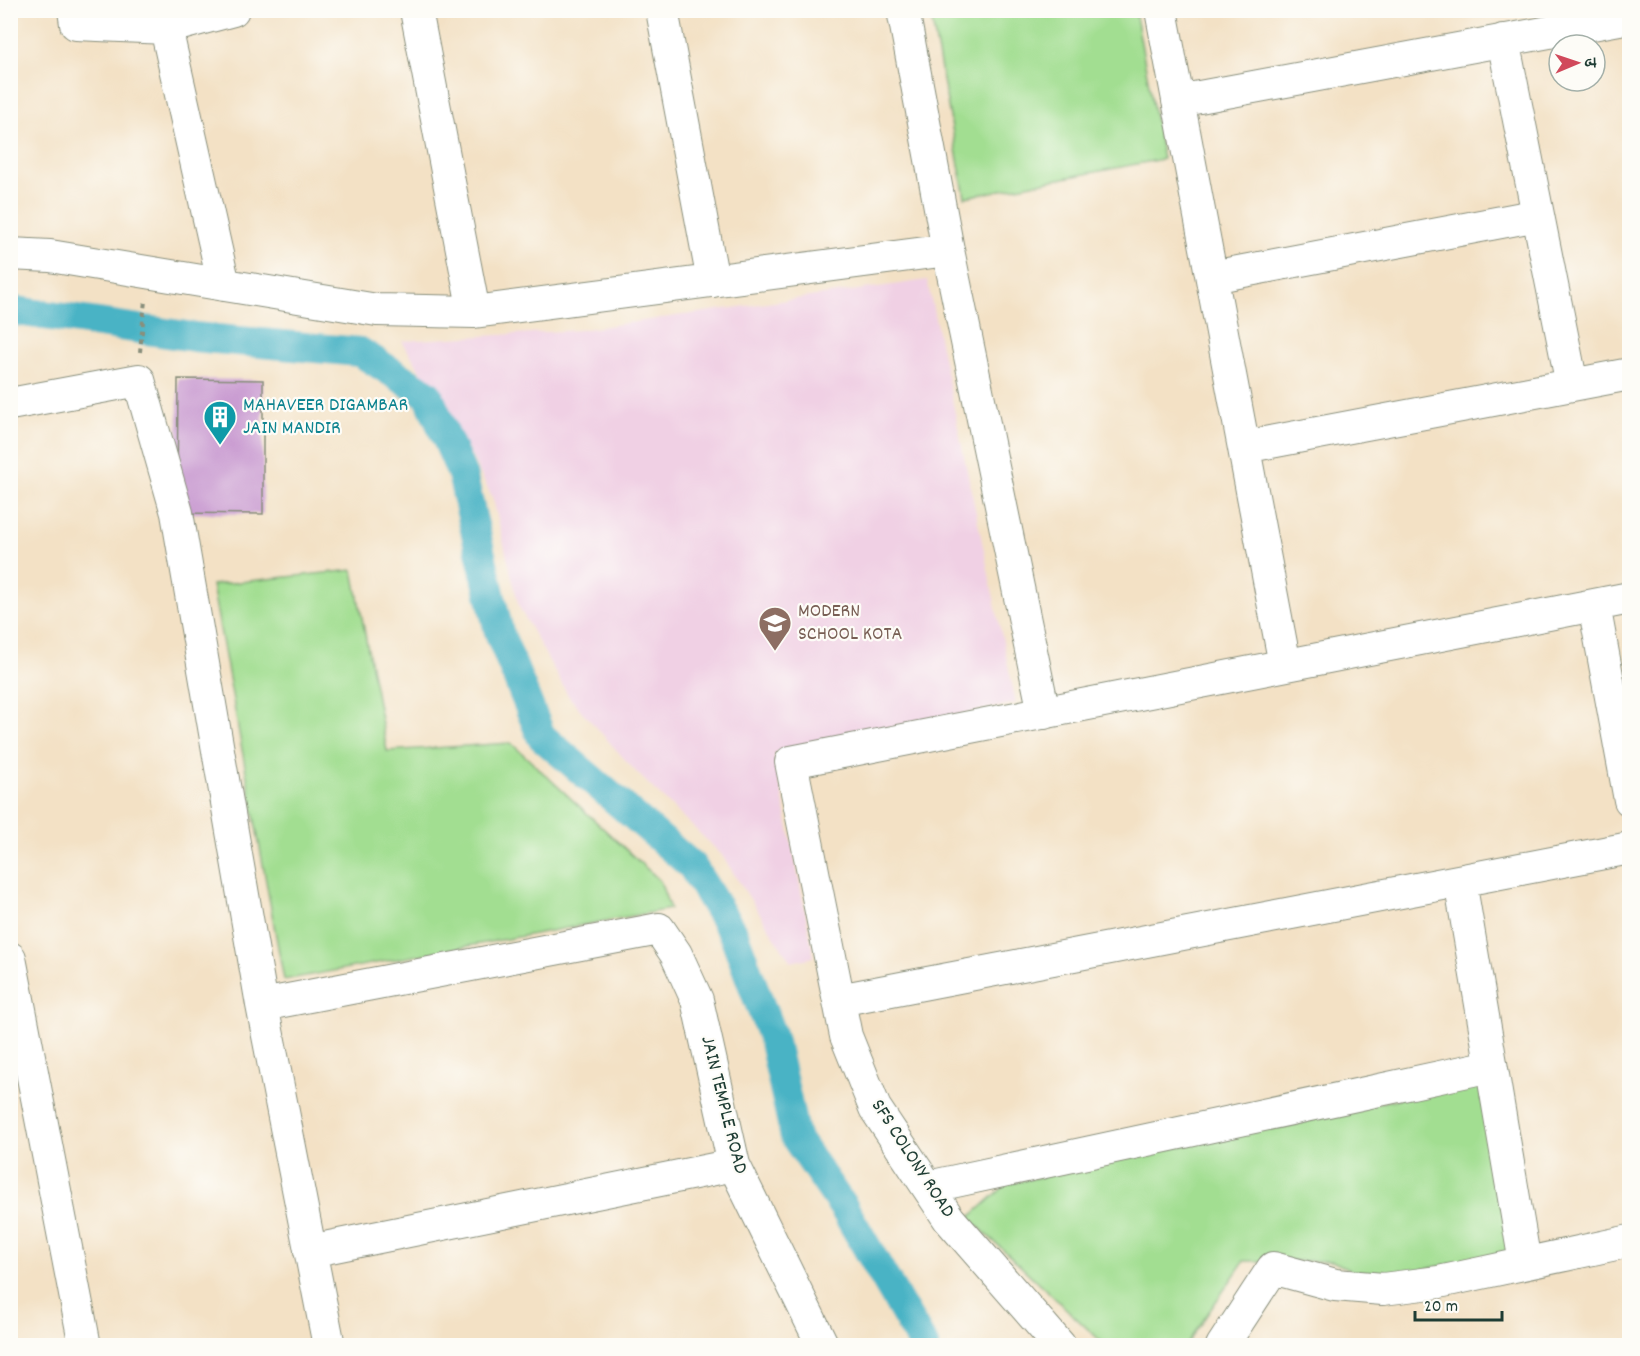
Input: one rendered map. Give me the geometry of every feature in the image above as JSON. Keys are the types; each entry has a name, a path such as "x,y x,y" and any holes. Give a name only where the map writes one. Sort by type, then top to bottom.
{"street":[{"path":"74,10 76,24 166,28 233,10"},
{"path":"416,10 474,312"},
{"path":"662,10 713,281"},
{"path":"903,10 948,250 1044,713 1629,598"},
{"path":"1161,10 1286,665"},
{"path":"1178,101 1629,17"},
{"path":"166,28 224,285"},
{"path":"1503,40 1572,385"},
{"path":"1212,277 1538,214"},
{"path":"10,254 50,256 377,310 474,312 948,250"},
{"path":"1244,447 1629,374"},
{"path":"10,404 139,380 177,513 262,1005 329,1346"},
{"path":"1594,605 1629,800"},
{"name":"SFS COLONY ROAD","path":"1044,713 791,762 846,1036 875,1108 949,1219 1060,1345"},
{"path":"839,1000 1629,848"},
{"path":"1460,881 1525,1263"},
{"name":"JAIN TEMPLE ROAD","path":"262,1005 659,929 676,954 697,1000 734,1165 823,1346"},
{"path":"10,958 85,1346"},
{"path":"928,1187 1491,1066"},
{"path":"310,1251 734,1165"},
{"path":"1221,1346 1273,1268 1335,1285 1383,1288 1439,1282 1629,1241"}],"path":[{"path":"139,359 144,306"}],"shaded area":[{"name":"MODERN SCHOOL KOTA","path":"927,280 1016,703 774,753 814,957 791,962 721,854 637,773 569,697 519,607 493,499 468,449 402,341 579,330"}],"green space":[{"path":"930,11 1135,11 1163,159 965,197"},
{"path":"353,570 387,751 511,743 660,881 670,909 284,980 212,585"},
{"path":"1479,1081 1511,1252 1399,1274 1353,1271 1332,1261 1244,1261 1186,1345 1105,1345 969,1218 1007,1184"}],"building":[{"name":"MAHAVEER DIGAMBAR JAIN MANDIR","path":"178,379 263,380 263,514 177,513"}],"waterway":[{"path":"10,310 194,337 360,352 428,395 462,474 499,632 541,736 692,866 734,935 774,1042 795,1137 844,1208 924,1346"}],"place":[{"name":"MAHAVEER DIGAMBAR JAIN MANDIR","path":"220,446"},
{"name":"MODERN SCHOOL KOTA","path":"775,652"}]}
